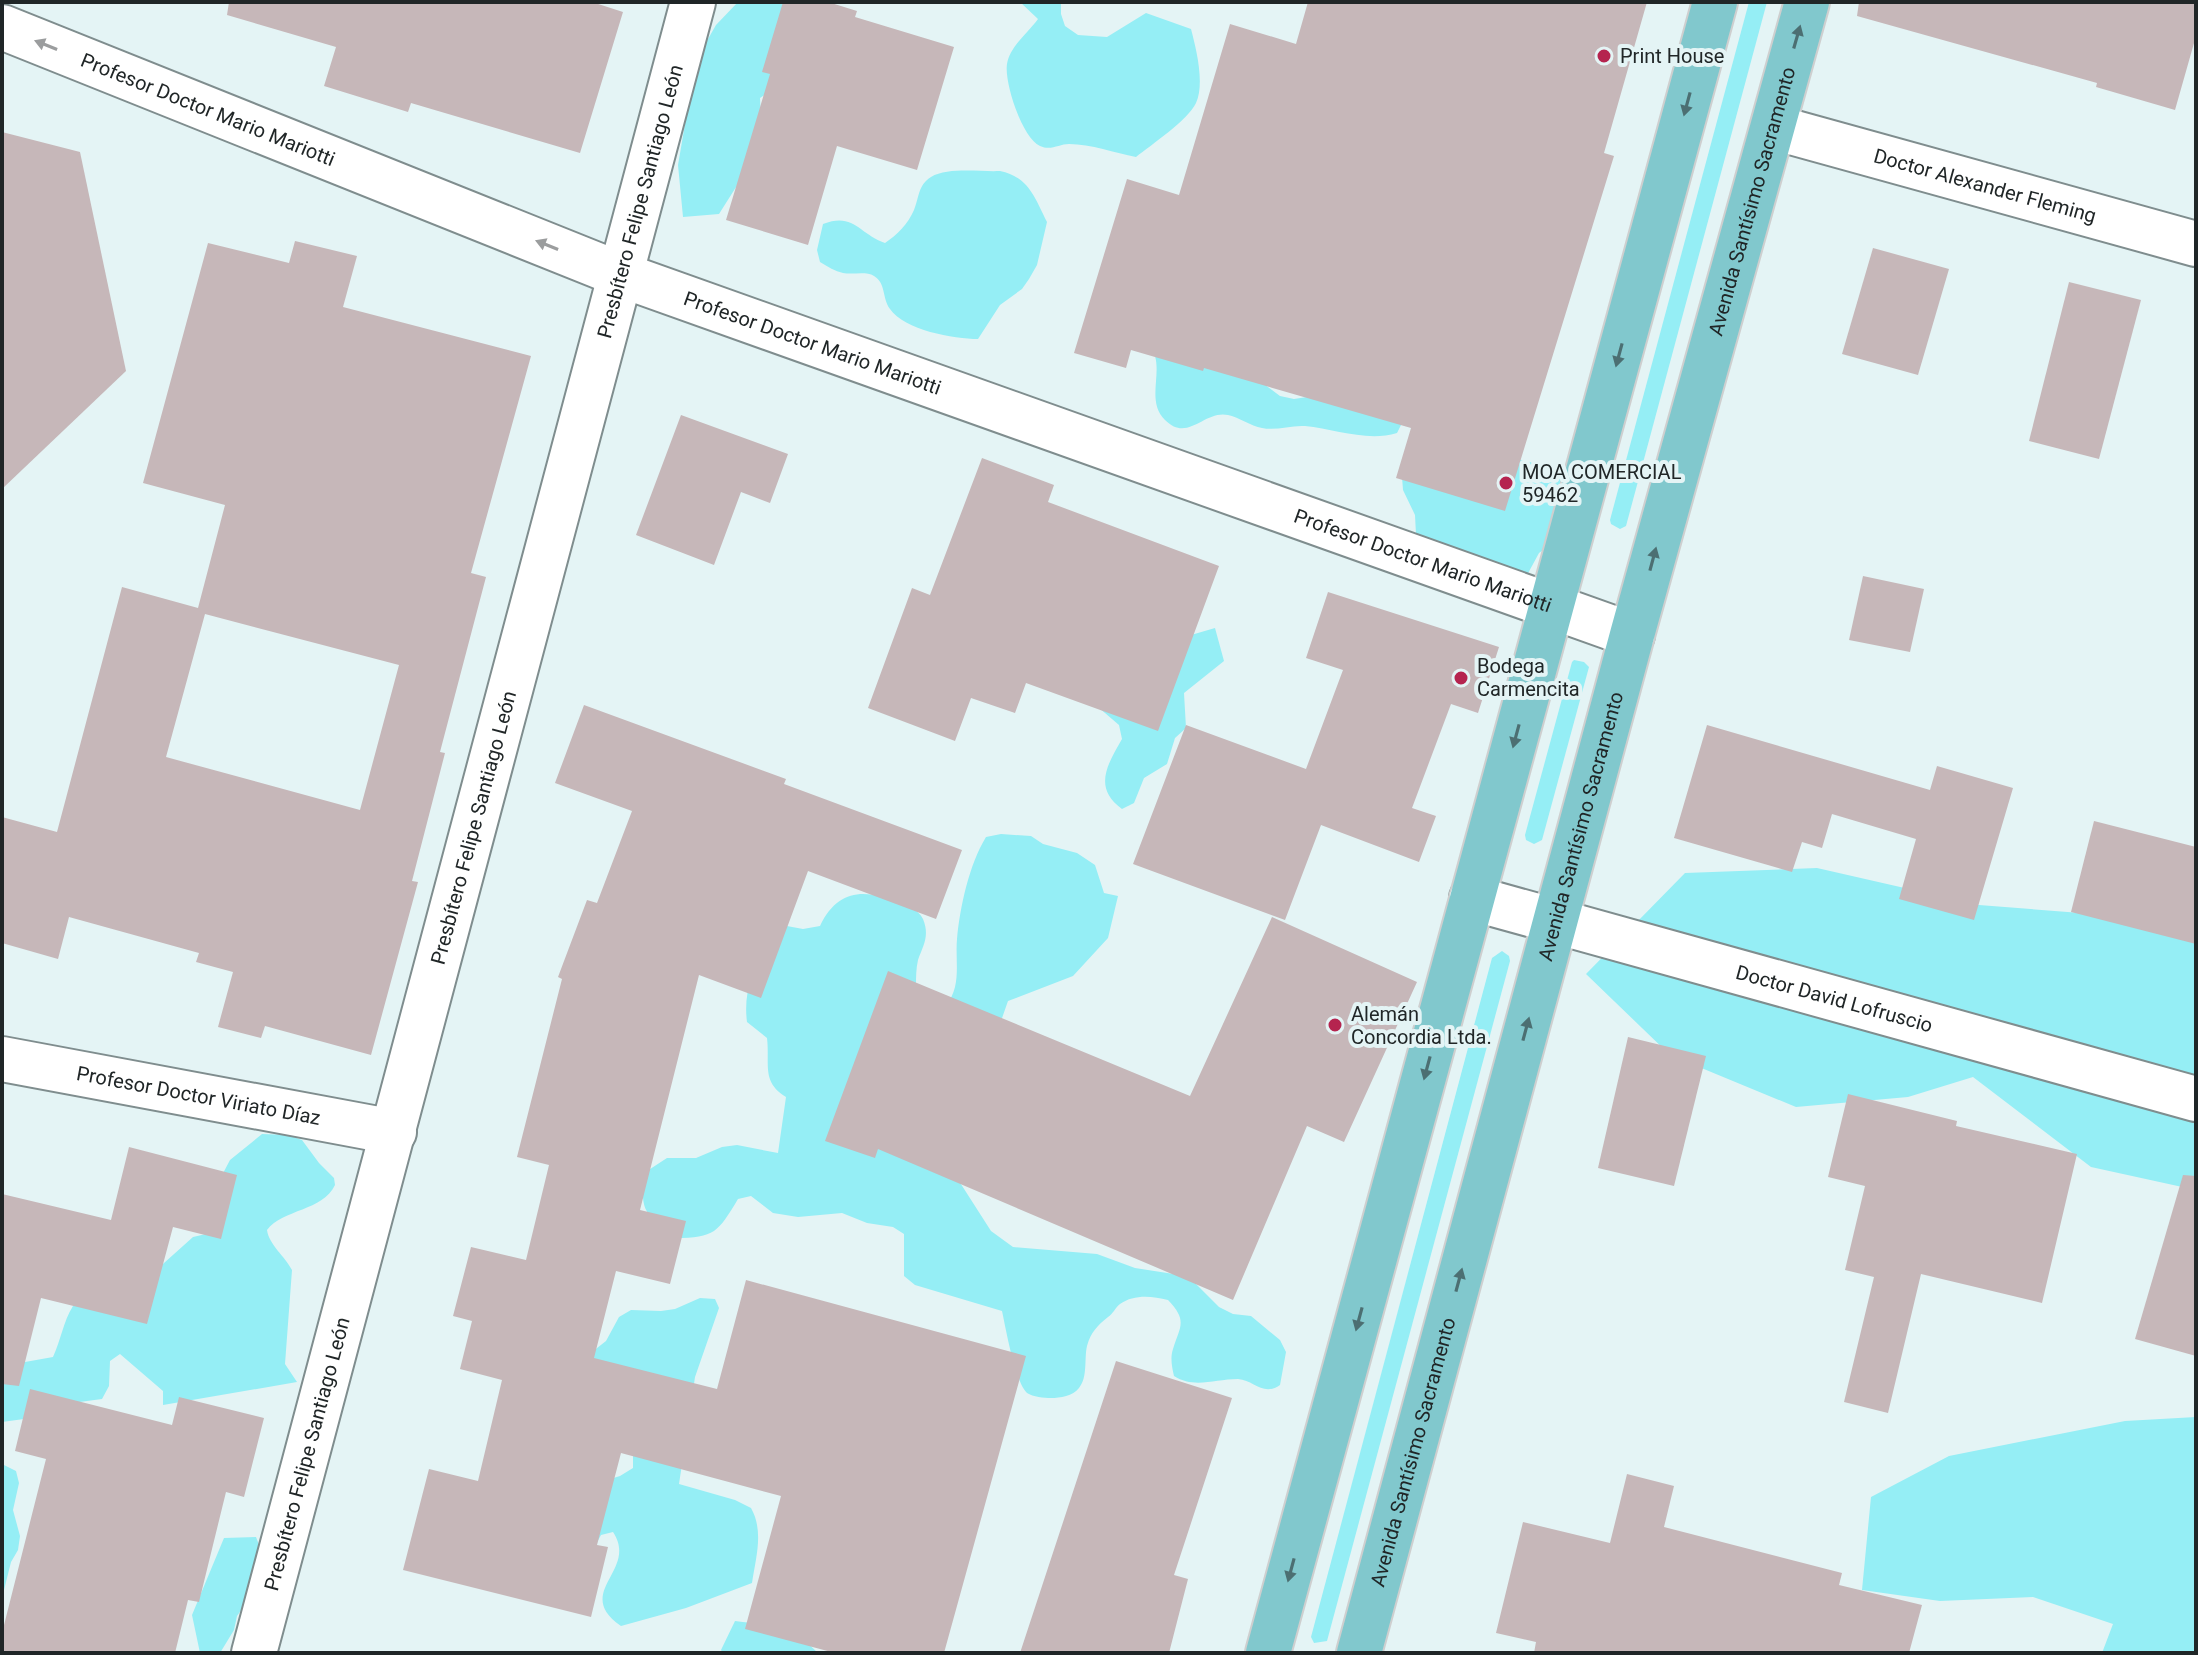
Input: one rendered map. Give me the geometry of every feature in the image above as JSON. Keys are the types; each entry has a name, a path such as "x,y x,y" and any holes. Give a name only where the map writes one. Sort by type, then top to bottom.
{"main road":[{"path":"1268,1653 1715,2"},
{"name":"Avenida Santísimo Sacramento","path":"1359,1653 1632,635 1807,2"}],"street":[{"name":"Presbítero Felipe Santiago León","path":"254,1653 693,2"},
{"name":"Profesor Doctor Mario Mariotti","path":"2,27 619,274 1632,635"},
{"name":"Doctor Alexander Fleming","path":"1773,127 2196,244"},
{"name":"Doctor David Lofruscio","path":"1472,898 2196,1099"},
{"name":"Profesor Doctor Viriato Díaz","path":"2,1059 394,1132"}],"shaded area":[{"path":"738,2 809,2 766,94 760,98 762,146 719,214 683,217 678,165 696,60 716,25"},
{"path":"1020,2 1061,2 1065,26 1078,35 1107,37 1146,13 1191,29 1200,76 1199,95 1192,110 1136,157 1077,144 1048,148 1040,146 1033,141 1021,121 1011,96 1007,72 1012,51 1038,19"},
{"path":"1749,2 1767,2 1626,526 1620,529 1610,520"},
{"path":"955,171 1000,171 1024,183 1047,222 1037,265 1029,279 1022,289 1000,305 978,339 943,335 906,323 890,309 874,276 843,273 820,262 817,250 823,224 849,222 885,243 909,220 921,188 931,177"},
{"path":"1155,356 1257,379 1280,396 1294,399 1307,397 1403,421 1397,433 1374,436 1305,426 1262,428 1228,415 1211,417 1189,427 1173,426 1165,420 1157,405"},
{"path":"1517,459 1568,480 1561,537 1539,553 1526,577 1417,554 1415,515 1403,490 1402,477"},
{"path":"1215,628 1224,661 1184,693 1186,728 1175,738 1167,764 1144,778 1134,803 1122,809 1113,801 1105,784 1108,767 1122,739 1119,725 1098,707 1174,640"},
{"path":"1574,660 1584,662 1589,667 1542,840 1534,844 1526,840 1525,835"},
{"path":"1001,834 1031,836 1043,844 1077,853 1095,865 1104,893 1118,896 1108,938 1073,976 1008,1001 950,1167 991,1231 1013,1247 1097,1254 1135,1268 1180,1275 1196,1284 1219,1307 1233,1314 1251,1316 1280,1340 1286,1352 1280,1385 1274,1388 1263,1389 1238,1379 1197,1383 1174,1376 1172,1356 1181,1324 1178,1313 1168,1300 1143,1297 1120,1304 1090,1337 1084,1379 1076,1391 1058,1398 1032,1395 1027,1393 1019,1378 1002,1311 915,1285 904,1276 904,1234 893,1227 867,1223 842,1213 798,1217 773,1213 751,1196 738,1199 714,1231 699,1237 675,1238 651,1217 644,1205 644,1173 667,1158 696,1158 722,1147 737,1145 778,1153 786,1097 770,1079 767,1038 747,1022 746,1008 754,971 776,924 803,929 820,926 835,905 853,895 874,895 909,906 921,916 926,931 917,963 916,985 946,1005 956,982 958,927 970,873 986,837"},
{"path":"1817,868 1979,905 2158,919 2196,942 2196,1190 2091,1167 1973,1077 1908,1097 1796,1107 1670,1055 1586,974 1685,873"},
{"path":"1502,951 1510,961 1327,1641 1314,1643 1311,1637 1492,958"},
{"path":"262,1134 288,1135 302,1140 334,1178 335,1185 322,1200 283,1218 267,1230 271,1241 292,1270 285,1364 297,1382 163,1405 163,1391 120,1354 110,1361 109,1386 102,1399 72,1403 24,1419 2,1422 2,1358 25,1362 53,1357 73,1306 154,1272 193,1237 206,1234 220,1179 230,1160"},
{"path":"700,1298 715,1299 719,1308 695,1377 679,1484 735,1500 751,1508 758,1535 752,1583 686,1608 621,1626 608,1614 603,1602 618,1558 619,1546 613,1532 601,1535 594,1548 607,1480 633,1468 633,1455 564,1374 606,1341 619,1317 631,1310 675,1309"},
{"path":"2196,1417 2196,1653 2102,1653 2113,1624 2033,1597 1940,1601 1862,1590 1871,1497 1949,1456 2125,1421"},
{"path":"2,1464 16,1471 19,1483 13,1510 20,1536 2,1598"},
{"path":"256,1537 269,1571 237,1616 234,1630 220,1653 200,1653 192,1615 224,1538"},
{"path":"735,1621 790,1632 818,1653 723,1653 721,1650"}],"building":[{"path":"229,2 592,2 623,12 580,153 411,103 408,112 324,86 336,47 227,15"},
{"path":"783,2 828,2 857,11 855,17 954,47 917,170 837,146 808,245 726,220 770,74 762,72"},
{"path":"1308,2 1647,2 1604,153 1614,156 1505,511 1396,478 1411,428 1131,350 1126,368 1074,353 1127,179 1179,195 1230,24 1296,44"},
{"path":"1859,2 2196,2 2196,36 2175,110 2096,87 2097,83 1857,16"},
{"path":"2,132 80,152 126,371 2,489"},
{"path":"295,241 357,256 343,307 531,356 471,573 486,577 440,752 445,753 412,881 418,882 371,1055 265,1026 261,1038 218,1027 233,972 196,962 199,953 69,917 58,959 2,943 2,817 57,832 122,587 198,608 225,505 143,483 208,243 289,263","holes":["205,614 399,665 360,810 166,757"]},
{"path":"1873,248 1949,269 1918,375 1842,354"},
{"path":"2069,282 2141,300 2099,459 2029,441"},
{"path":"681,415 788,454 770,503 741,492 714,565 636,535"},
{"path":"982,458 1054,485 1048,502 1219,566 1158,731 1026,683 1015,713 971,698 955,741 868,708 912,588 930,595"},
{"path":"1863,576 1924,589 1910,652 1849,640"},
{"path":"1328,592 1499,647 1478,713 1451,704 1412,808 1436,816 1419,862 1321,825 1285,920 1133,864 1186,725 1306,769 1343,670 1306,658"},
{"path":"584,705 786,779 784,784 962,850 936,919 808,871 761,998 699,975 640,1210 686,1221 670,1284 616,1271 594,1358 717,1389 746,1280 1026,1356 944,1653 835,1653 745,1629 781,1496 621,1453 597,1545 608,1547 591,1617 403,1570 429,1469 478,1481 502,1380 460,1369 472,1321 453,1316 471,1247 526,1260 549,1165 517,1157 562,979 558,977 587,900 597,903 632,811 555,783"},
{"path":"1707,725 1930,790 1937,766 2013,788 1974,920 1899,899 1916,839 1832,814 1822,848 1802,842 1792,872 1674,838"},
{"path":"2094,821 2196,847 2196,944 2071,912"},
{"path":"1272,917 1417,982 1344,1142 1307,1126 1233,1300 878,1149 875,1158 825,1141 888,971 1190,1096"},
{"path":"1628,1037 1706,1056 1674,1186 1598,1168"},
{"path":"1848,1094 1957,1121 1956,1126 2077,1154 2042,1303 1921,1274 1888,1413 1844,1402 1874,1277 1845,1270 1865,1186 1828,1177"},
{"path":"129,1147 237,1175 221,1239 173,1227 147,1324 41,1298 19,1386 2,1384 2,1194 111,1220"},
{"path":"2183,1175 2196,1176 2196,1356 2135,1339"},
{"path":"1116,1361 1232,1398 1174,1575 1188,1579 1169,1653 1020,1653"},
{"path":"30,1389 172,1425 179,1397 264,1418 244,1497 226,1492 199,1602 188,1600 175,1653 2,1653 2,1633 46,1459 15,1451"},
{"path":"1627,1474 1674,1486 1664,1527 1842,1573 1839,1585 1922,1605 1909,1653 1534,1653 1536,1642 1496,1633 1523,1522 1610,1543"}],"place":[{"name":"Print House","path":"1604,56"},
{"name":"MOA COMERCIAL 59462","path":"1506,483"},
{"name":"Bodega Carmencita","path":"1461,678"},
{"name":"Alemán Concordia Ltda.","path":"1335,1025"}]}
